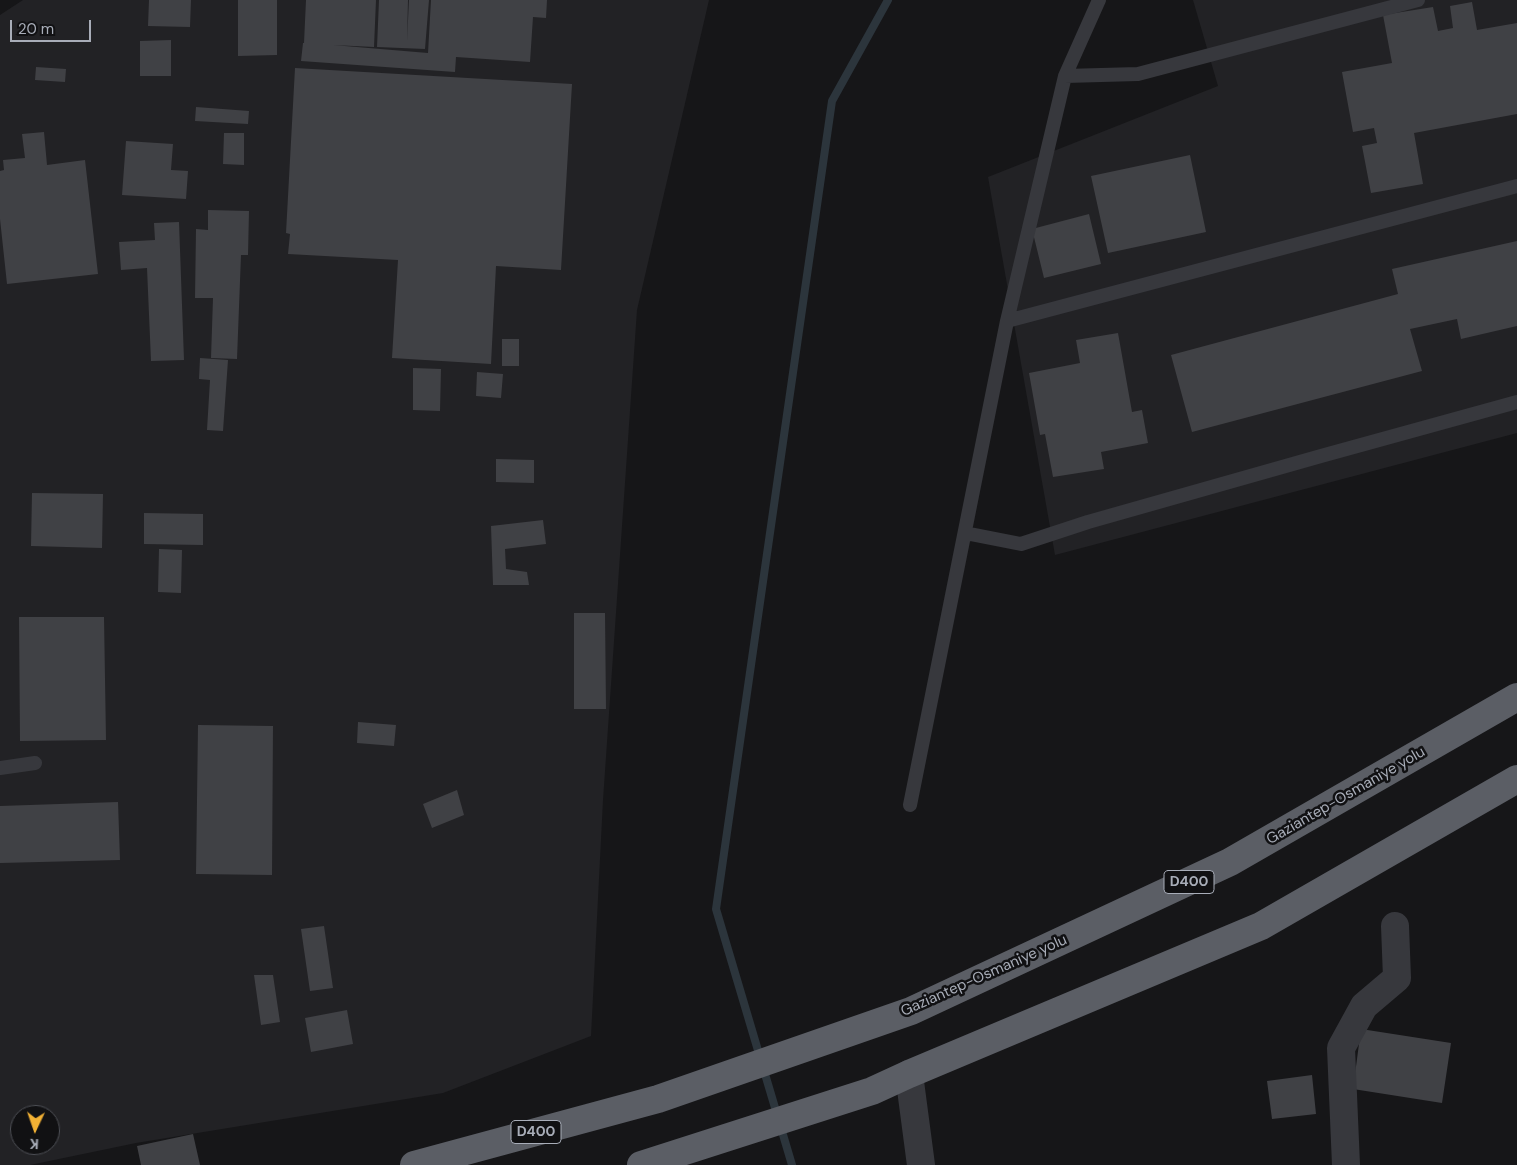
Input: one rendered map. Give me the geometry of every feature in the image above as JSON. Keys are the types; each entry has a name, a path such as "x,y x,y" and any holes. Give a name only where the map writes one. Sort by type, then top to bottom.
{"highway":[{"name":"Gaziantep-Osmaniye yolu","path":"414,1165 658,1099 911,1011 1230,862 1517,697"},
{"path":"640,1165 872,1091 1261,926 1517,779"}],"street":[{"path":"1346,1165 1341,1048 1364,1006 1397,978 1395,926"},
{"path":"909,1074 921,1165"}],"lane":[{"path":"910,805 1007,321 1065,76 1099,0"},
{"path":"1065,76 1138,74 1418,0"},
{"path":"1007,321 1517,186"},
{"path":"965,533 1021,544 1098,519 1517,402"},
{"path":"0,768 35,764"}],"shaded area":[{"path":"23,0 709,0 637,310 603,800 591,1036 443,1093 136,1143 30,1165 0,1165 0,15"},
{"path":"1193,0 1517,0 1517,433 1055,555 988,177 1218,86"}],"building":[{"path":"149,0 191,0 190,27 148,26"},
{"path":"238,0 277,0 277,55 238,56"},
{"path":"306,0 376,0 374,47 333,45 428,53 431,0 547,0 546,18 533,17 530,62 456,57 455,72 301,61 304,43"},
{"path":"379,0 408,0 407,41 409,0 429,0 425,49 377,47"},
{"path":"1472,2 1477,30 1517,23 1517,114 1414,133 1423,184 1371,193 1362,146 1377,143 1374,128 1353,132 1342,72 1392,63 1383,15 1433,7 1438,31 1453,28 1450,6"},
{"path":"171,40 171,76 140,76 140,41"},
{"path":"36,67 66,69 65,82 35,80"},
{"path":"295,68 572,84 561,270 496,266 491,364 392,358 398,260 288,254 290,234 286,233"},
{"path":"196,107 249,111 248,124 195,121"},
{"path":"44,132 47,165 85,160 98,274 7,284 0,219 0,171 4,170 3,160 25,158 22,134"},
{"path":"224,133 244,133 244,165 223,164"},
{"path":"126,141 173,144 171,170 188,171 186,199 122,195"},
{"path":"1190,155 1206,232 1108,253 1091,176"},
{"path":"208,210 249,211 248,255 241,255 237,359 211,358 213,298 195,298 196,229 208,230"},
{"path":"1089,214 1101,264 1044,278 1032,229"},
{"path":"179,222 184,360 151,361 147,268 121,270 119,242 155,240 154,223"},
{"path":"1517,241 1517,326 1461,339 1457,319 1410,329 1422,371 1192,432 1171,355 1398,294 1392,269"},
{"path":"1118,333 1132,412 1142,410 1148,443 1101,452 1104,469 1053,477 1045,434 1040,435 1029,373 1080,363 1076,340"},
{"path":"502,339 519,339 519,366 502,366"},
{"path":"200,358 228,360 223,431 207,430 210,380 199,379"},
{"path":"413,368 441,369 440,411 413,410"},
{"path":"477,372 503,374 501,398 476,396"},
{"path":"496,459 534,460 534,483 496,482"},
{"path":"32,493 103,494 102,548 31,546"},
{"path":"144,513 203,514 203,545 144,544"},
{"path":"543,520 546,544 505,549 506,569 527,572 529,585 493,585 491,526"},
{"path":"159,549 182,550 181,593 158,592"},
{"path":"574,613 605,613 606,709 574,709"},
{"path":"19,617 104,617 106,740 20,741"},
{"path":"358,722 396,725 394,746 357,743"},
{"path":"198,725 273,726 272,875 196,874"},
{"path":"457,790 464,815 432,828 423,804"},
{"path":"118,802 120,860 0,863 0,806"},
{"path":"324,926 333,988 310,991 301,929"},
{"path":"254,975 273,975 280,1022 261,1025"},
{"path":"347,1010 353,1044 311,1052 305,1018"},
{"path":"1361,1029 1451,1043 1442,1103 1353,1089"},
{"path":"1312,1075 1316,1114 1272,1119 1267,1081"},
{"path":"193,1134 200,1165 141,1165 137,1146"}],"waterway":[{"path":"792,1165 716,909 832,101 888,0"}]}
